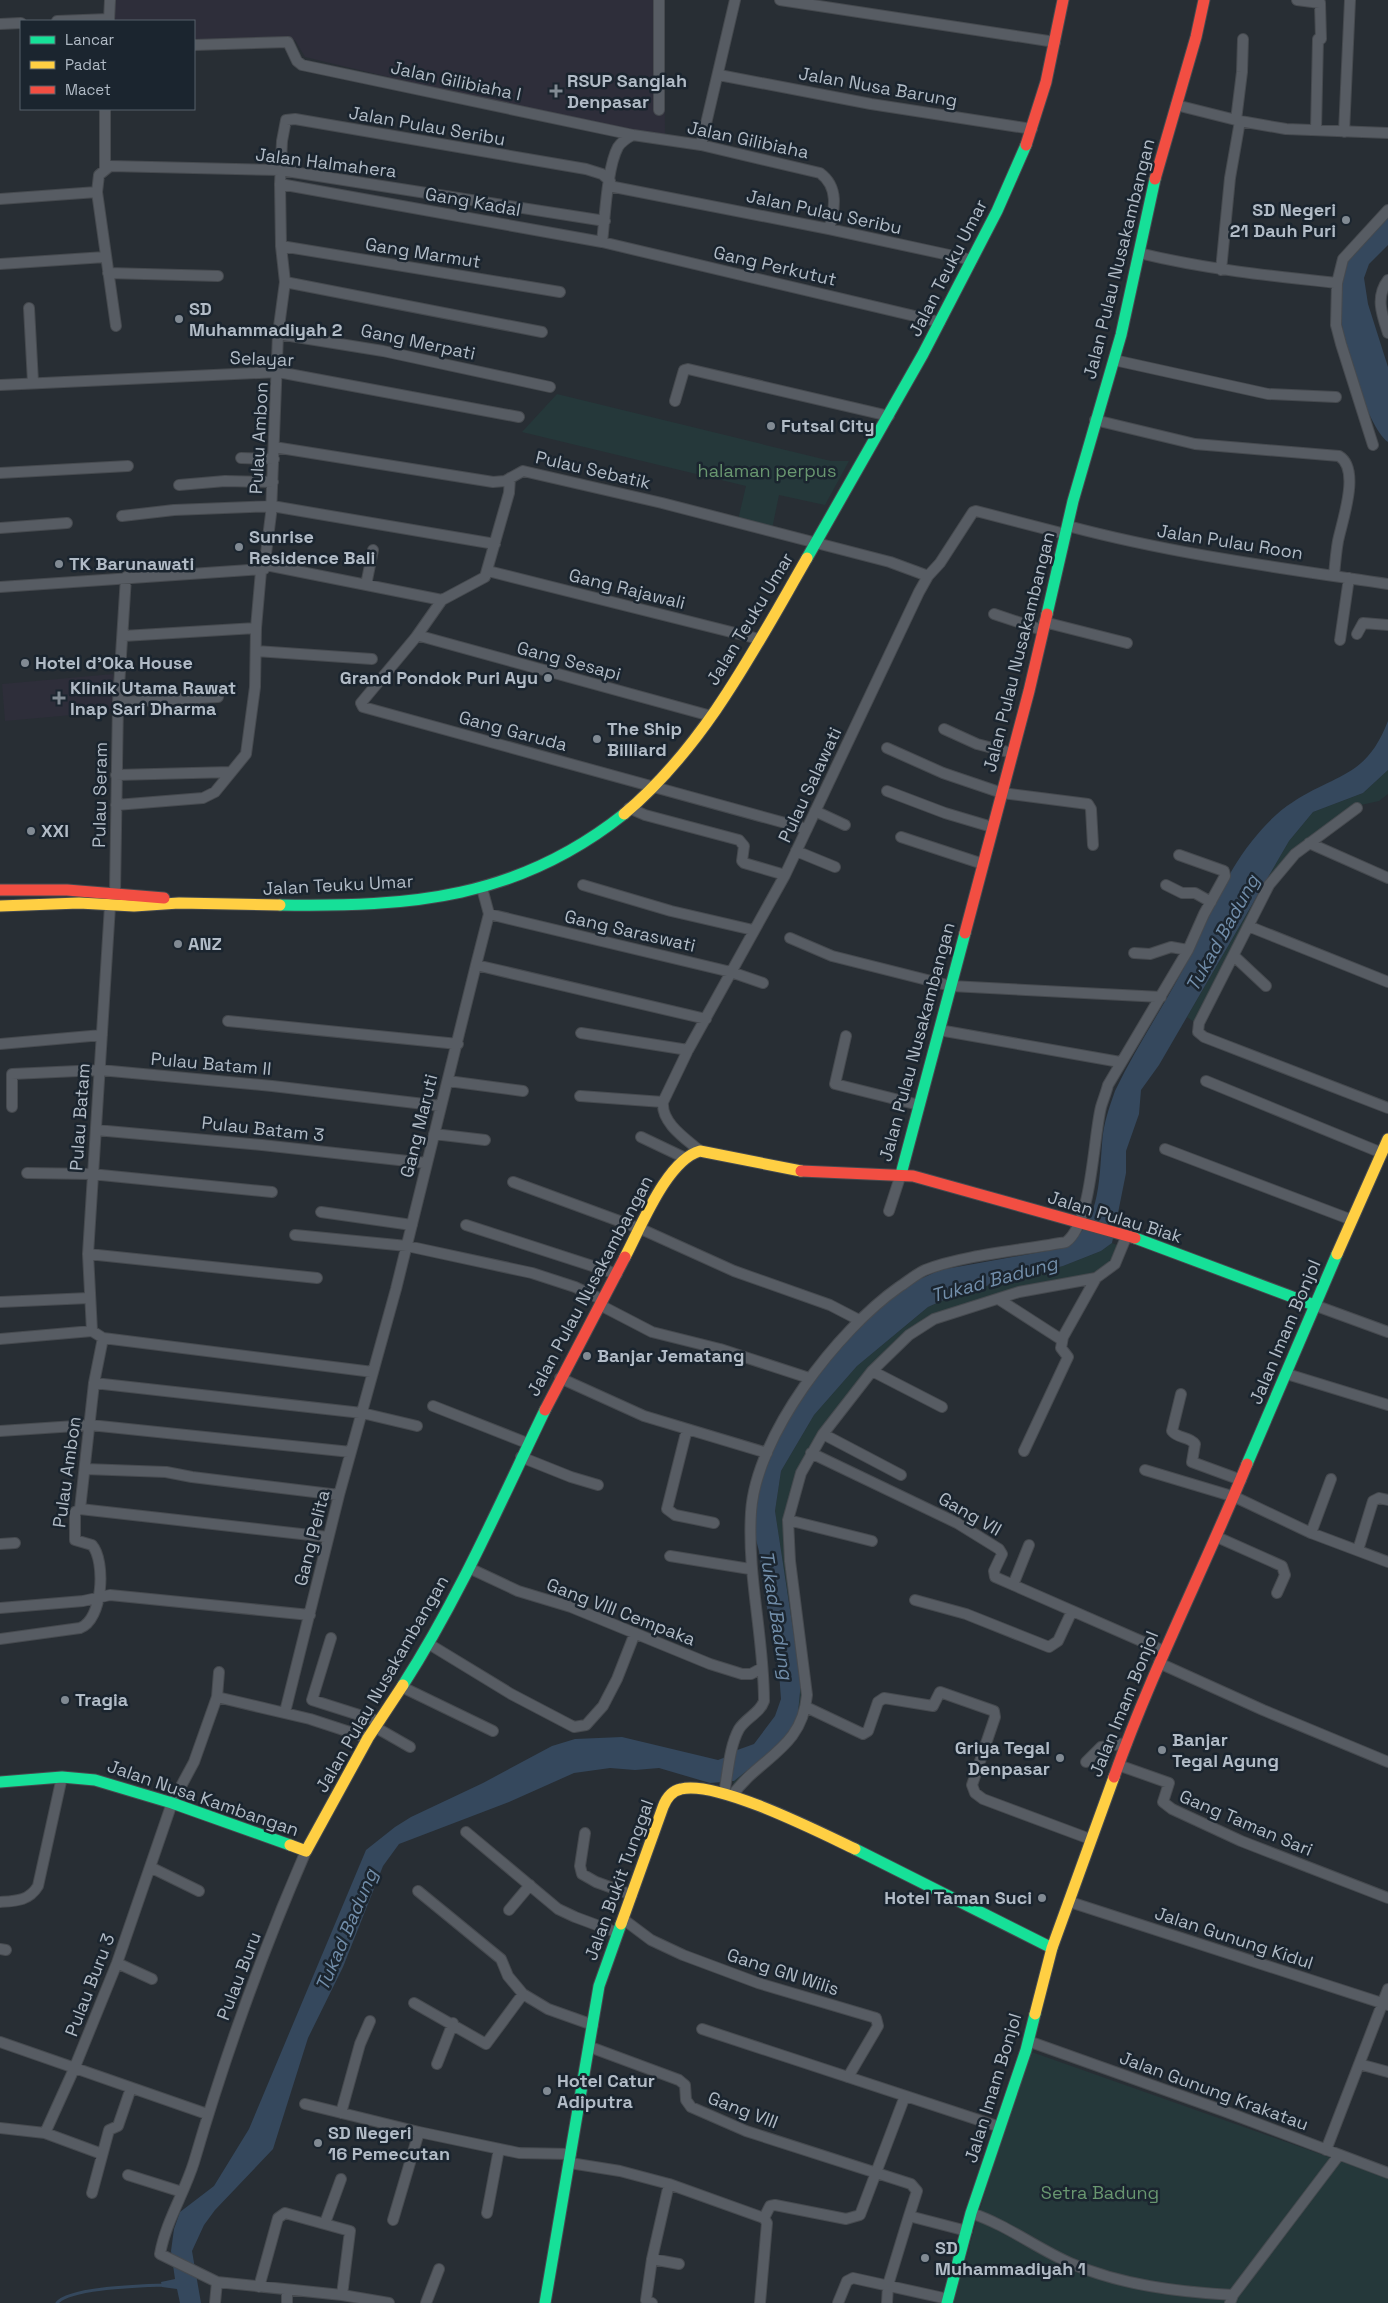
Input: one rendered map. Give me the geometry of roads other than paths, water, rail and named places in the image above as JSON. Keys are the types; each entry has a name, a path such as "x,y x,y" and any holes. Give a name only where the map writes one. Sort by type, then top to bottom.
{"main road":[{"name":"Jalan Teuku Umar","path":"0,890 98,898 110,906 164,906 179,903 253,907 367,906 458,894 482,888 557,859 596,836 629,808 680,758 711,716 816,544 889,416 940,322 1008,188 1032,129 1047,79 1063,0"},
{"name":"Jalan Pulau Nusakambangan","path":"700,1151 812,1173 901,1174 1002,793 1066,530 1095,420 1114,360 1155,178 1196,37 1204,0"},
{"name":"Jalan Teuku Umar","path":"0,906 98,898 115,894 164,898 179,903"},
{"name":"Jalan Imam Bonjol","path":"948,2301 971,2213 1028,2041 1052,1948 1118,1765 1164,1651 1235,1497 1314,1305 1388,1139"},
{"path":"683,1157 700,1151"},
{"name":"Jalan Pulau Nusakambangan","path":"306,1851 376,1724 429,1644 469,1568 527,1443 560,1378 602,1303 669,1174 683,1157"},
{"name":"Jalan Pulau Biak","path":"901,1174 1123,1234 1314,1305"},
{"name":"Jalan Nusa Kambangan","path":"0,1782 62,1776 95,1780 172,1803 306,1851"},
{"name":"Jalan Bukit Tunggal","path":"545,2303 599,1986 661,1811 672,1792 684,1788 706,1788 727,1792 824,1835 1052,1948"}],"street":[{"path":"110,0 110,20"},
{"path":"658,0 659,110"},
{"path":"701,145 736,0"},
{"path":"780,0 1054,42"},
{"path":"1297,0 1320,3 1321,39 1318,39 1316,130"},
{"path":"1344,132 1350,0"},
{"path":"0,24 20,23"},
{"path":"1221,270 1238,121 1242,72 1242,39"},
{"name":"Jalan Gilibiaha I","path":"195,45 284,42 290,44 297,61 302,65 633,135"},
{"name":"Jalan Nusa Barung","path":"719,75 871,104 1032,129"},
{"path":"1176,105 1238,121 1286,129 1388,133"},
{"path":"105,110 105,168 97,180 97,192 116,326"},
{"name":"Jalan Pulau Seribu","path":"280,170 284,124 286,120 291,118 586,169 602,174 610,184 972,260"},
{"path":"602,242 612,162 624,140 633,135"},
{"name":"Jalan Gilibiaha","path":"633,135 701,145 820,173 829,181 834,196 829,229"},
{"name":"Jalan Halmahera","path":"105,168 127,166 280,170 605,221"},
{"name":"Pulau Ambon","path":"116,805 203,798 215,792 246,754 254,687 256,628 272,506 278,334 285,282 280,246 280,170"},
{"name":"Gang Kadal","path":"280,184 602,242"},
{"path":"0,199 97,192"},
{"path":"1373,445 1340,344 1336,325 1337,283 1343,259 1388,210"},
{"name":"Gang Perkutut","path":"602,242 940,322"},
{"name":"Gang Marmut","path":"280,246 560,292"},
{"path":"1139,253 1221,270 1337,283"},
{"path":"0,264 106,257"},
{"path":"108,273 218,276"},
{"path":"1388,280 1381,292 1380,308 1386,318 1388,333"},
{"path":"285,282 542,332"},
{"path":"29,308 34,382"},
{"name":"Gang Merpati","path":"278,334 374,350 550,387"},
{"path":"1114,360 1268,394 1336,397"},
{"path":"675,401 684,370 688,368 889,416"},
{"name":"Selayar","path":"0,385 278,372 519,417"},
{"path":"1095,420 1195,444 1339,456 1343,459 1349,477 1334,576"},
{"name":"Pulau Sebatik","path":"274,447 493,482 510,478 523,471 662,503 890,562 928,576"},
{"path":"241,458 274,459"},
{"path":"0,474 128,466"},
{"path":"0,587 264,568 442,600 486,577 496,544 510,478"},
{"path":"179,485 225,481 273,482"},
{"path":"122,516 174,510 272,506 496,544"},
{"name":"Pulau Salawati","path":"663,1102 688,1050 785,875 910,608 928,576 940,563 973,512 976,511 1066,530"},
{"path":"0,528 67,523"},
{"name":"Jalan Pulau Roon","path":"1066,530 1203,556 1388,584"},
{"path":"366,585 373,550"},
{"name":"Gang Rajawali","path":"488,571 758,639"},
{"name":"Pulau Seram","path":"115,894 118,702 126,577"},
{"path":"1340,640 1349,578"},
{"name":"Gang Garuda","path":"442,600 416,636 361,703 361,706 807,829"},
{"path":"994,614 1127,643"},
{"path":"1357,634 1363,624 1388,624"},
{"path":"123,636 256,628"},
{"name":"Gang Sesapi","path":"420,636 711,716"},
{"path":"256,652 372,659"},
{"path":"118,702 218,697"},
{"path":"944,729 977,744 1012,753"},
{"path":"887,748 943,773 1002,793 1088,804 1091,809 1092,845"},
{"path":"116,775 231,772"},
{"path":"887,791 945,813 992,827"},
{"path":"629,808 739,840 744,846 742,861 744,863 785,875"},
{"path":"1357,808 1295,854 1269,885 1199,1023 1198,1032 1204,1037 1388,1108"},
{"path":"815,811 845,825"},
{"path":"900,837 983,864"},
{"path":"1309,843 1388,878"},
{"path":"796,851 835,867"},
{"path":"727,1792 734,1745 742,1725 762,1707 764,1701 762,1649 750,1569 749,1549 754,1488 767,1453 780,1426 809,1378 859,1320 885,1297 924,1270 963,1260 1066,1242 1072,1238 1082,1223 1101,1108 1108,1085 1188,950 1226,873 1179,856"},
{"path":"583,885 671,911 753,930"},
{"path":"1166,885 1182,893 1195,893 1211,902"},
{"name":"Gang Maruti","path":"373,1372 407,1246 489,914 482,888"},
{"name":"Pulau Batam","path":"92,1331 88,1254 91,1174 96,1130 110,906"},
{"name":"Gang Saraswati","path":"489,914 731,972 763,982"},
{"path":"1248,926 1388,982"},
{"path":"790,938 832,956 950,986 1161,997"},
{"path":"1134,953 1150,954 1171,947 1188,950"},
{"path":"1234,956 1266,986"},
{"path":"476,965 706,1019"},
{"path":"228,1021 458,1044"},
{"path":"939,1030 1120,1062"},
{"path":"581,1033 688,1050"},
{"path":"0,1044 102,1035"},
{"path":"846,1036 835,1082 839,1086 919,1105"},
{"name":"Pulau Batam II","path":"12,1107 12,1074 100,1070 272,1086 441,1106"},
{"path":"448,1081 523,1091"},
{"path":"1206,1082 1382,1153"},
{"path":"580,1096 663,1102 662,1108 669,1122 700,1151"},
{"name":"Pulau Batam 3","path":"96,1130 262,1145 426,1163"},
{"path":"434,1134 484,1140"},
{"path":"641,1137 683,1157"},
{"path":"1165,1149 1352,1220"},
{"path":"27,1173 91,1174 272,1192"},
{"path":"889,1211 901,1174"},
{"path":"513,1182 641,1229 734,1271 830,1305 859,1320"},
{"path":"321,1212 412,1225"},
{"path":"466,1225 617,1274"},
{"path":"1024,1451 1068,1357 1062,1348 1062,1340 1096,1278 1115,1264 1123,1234"},
{"path":"295,1235 407,1246 532,1273 575,1287 652,1332 720,1349 809,1378"},
{"path":"88,1254 317,1278"},
{"path":"727,1792 783,1749 793,1737 806,1707 807,1695 791,1570 788,1520 801,1473 823,1434 872,1371 909,1334 934,1319 1000,1300 1019,1292 1096,1278"},
{"path":"0,1302 90,1298"},
{"path":"1000,1300 1062,1340"},
{"path":"1314,1305 1388,1332"},
{"path":"0,1339 92,1331 103,1338 373,1372"},
{"name":"Pulau Ambon","path":"0,1639 87,1626 94,1617 99,1596 95,1548 74,1538 75,1512 80,1509 94,1383 103,1338"},
{"path":"872,1371 942,1407"},
{"name":"Gang Pelita","path":"285,1712 328,1537 373,1372"},
{"path":"1287,1374 1388,1405"},
{"path":"560,1378 644,1416 767,1453"},
{"path":"94,1383 362,1413 417,1426"},
{"path":"1181,1394 1172,1431 1194,1444 1192,1462 1241,1480"},
{"path":"432,1406 527,1443"},
{"path":"0,1431 90,1425 351,1452"},
{"path":"687,1429 667,1509 675,1515 714,1523"},
{"path":"823,1434 900,1475"},
{"name":"Gang VII","path":"812,1453 957,1523 995,1546 1002,1554 994,1575 1164,1651"},
{"path":"521,1457 571,1477 598,1484"},
{"path":"85,1469 166,1472 192,1477 339,1495"},
{"path":"1145,1470 1235,1497 1311,1533 1388,1562"},
{"path":"1311,1533 1331,1479"},
{"path":"1358,1550 1373,1501 1379,1498 1388,1500"},
{"path":"80,1509 328,1537"},
{"path":"788,1520 872,1541"},
{"path":"1217,1538 1282,1566 1284,1576 1277,1593"},
{"path":"0,1544 15,1543"},
{"path":"1013,1585 1029,1545"},
{"path":"670,1556 750,1569"},
{"name":"Gang VIII Cempaka","path":"469,1568 518,1591 571,1607 739,1674 751,1674 762,1668"},
{"path":"0,1608 83,1601 99,1596 135,1596 310,1616"},
{"path":"915,1600 966,1614 1042,1646 1049,1647 1058,1641 1072,1611"},
{"path":"429,1644 570,1727 586,1725 595,1717 617,1679 635,1633"},
{"path":"331,1638 312,1700 376,1724 410,1747"},
{"path":"1159,1663 1263,1710 1388,1762"},
{"name":"Pulau Buru 3","path":"45,2133 74,2069 117,1963 172,1803 194,1762 217,1697 219,1672"},
{"path":"402,1687 493,1731"},
{"path":"806,1707 863,1734 868,1731 878,1702 884,1698 933,1706 940,1692 994,1711 995,1717 972,1785 975,1793 994,1804 1090,1839"},
{"path":"217,1697 285,1712 368,1738"},
{"path":"1086,1762 1101,1747 1127,1743"},
{"name":"Gang Taman Sari","path":"1118,1765 1169,1783 1163,1802 1172,1809 1241,1841 1388,1898"},
{"path":"0,1902 17,1901 30,1896 38,1886 62,1776"},
{"path":"466,1832 565,1913 618,1933"},
{"path":"585,1833 580,1866 582,1874 596,1882 632,1896"},
{"name":"Pulau Buru","path":"306,1851 278,1918 207,2114 194,2163 162,2240 160,2254 213,2281 342,2295 388,2303"},
{"path":"150,1867 199,1890"},
{"path":"509,1910 530,1886"},
{"path":"418,1891 502,1959 508,1976 523,1994 548,2009 593,2025"},
{"name":"Jalan Gunung Kidul","path":"1070,1902 1386,2005"},
{"name":"Gang GN Wilis","path":"623,1919 651,1940 683,1955 758,1983 876,2018 878,2026 848,2077"},
{"path":"117,1963 152,1979"},
{"path":"1326,2150 1359,2064 1386,2005 1388,1989"},
{"path":"414,2003 486,2044 523,1994"},
{"path":"341,2112 360,2044 370,2021"},
{"path":"437,2064 452,2023"},
{"path":"702,2029 1000,2127"},
{"name":"Jalan Gunung Krakatau","path":"1028,2041 1388,2173"},
{"path":"0,2042 207,2114"},
{"name":"Gang VIII","path":"590,2047 679,2080 685,2085 687,2104 700,2111 746,2131 875,2172"},
{"path":"1359,2064 1388,2072"},
{"path":"92,2194 109,2130 118,2126 131,2088"},
{"path":"760,2303 765,2220 770,2206 775,2205 846,2219 856,2218 864,2207 875,2172 905,2096"},
{"path":"305,2104 419,2132 519,2153 571,2158 669,2184 765,2220"},
{"path":"0,2128 45,2133 102,2154"},
{"path":"393,2220 419,2132"},
{"path":"487,2213 500,2149"},
{"path":"971,2213 1000,2224 1070,2262 1104,2275 1232,2299 1339,2154"},
{"path":"875,2172 916,2188 917,2191 888,2285 886,2303"},
{"path":"128,2175 182,2192"},
{"path":"325,2223 341,2179"},
{"path":"652,2303 646,2302 652,2259 669,2184"},
{"path":"259,2287 280,2215 285,2213 350,2231 342,2295"},
{"path":"908,2216 967,2230"},
{"path":"652,2259 679,2264"},
{"path":"426,2303 439,2270"},
{"path":"838,2303 850,2279 858,2278 948,2301"},
{"path":"213,2281 215,2303"},
{"path":"287,2290 287,2303"}],"water":[{"path":"1388,213 1388,245 1369,264 1364,278 1368,304 1388,367 1388,442 1379,431 1370,414 1353,368 1341,320 1339,285 1346,264 1352,255"},
{"name":"Tukad Badung","path":"1388,721 1388,770 1363,793 1313,812 1289,841 1159,1065 1141,1090 1139,1114 1126,1151 1126,1173 1112,1243 1101,1251 1063,1266 959,1293 928,1307 857,1366 814,1415 781,1471 775,1511 801,1682 797,1723 788,1738 734,1781 710,1783 659,1768 635,1770 610,1768 574,1773 509,1802 399,1844 383,1866 343,1967 308,2038 273,2149 215,2210 204,2225 192,2251 201,2303 180,2303 177,2289 162,2287 161,2282 175,2279 171,2251 174,2229 180,2212 214,2186 249,2129 366,1850 411,1817 483,1783 552,1746 575,1739 622,1737 718,1760 726,1757 729,1753 754,1744 775,1716 781,1699 778,1659 754,1532 758,1484 765,1464 796,1401 837,1348 871,1313 905,1286 940,1270 1063,1248 1075,1239 1084,1228 1095,1202 1104,1130 1115,1091 1180,975 1233,869 1256,836 1281,810 1360,764 1370,754"}],"waterway":[{"path":"57,2303 76,2294 91,2291 165,2285"}],"place":[{"name":"RSUP Sanglah Denpasar","path":"556,91"},
{"name":"SD Negeri 21 Dauh Puri","path":"1346,220"},
{"name":"SD Muhammadiyah 2","path":"179,319"},
{"name":"Futsal City","path":"771,426"},
{"name":"Sunrise Residence Bali","path":"239,547"},
{"name":"TK Barunawati","path":"59,564"},
{"name":"Hotel d'Oka House","path":"25,663"},
{"name":"Grand Pondok Puri Ayu","path":"548,678"},
{"name":"Klinik Utama Rawat Inap Sari Dharma","path":"59,698"},
{"name":"The Ship Billiard","path":"597,739"},
{"name":"XXI","path":"31,831"},
{"name":"ANZ","path":"178,944"},
{"name":"Banjar Jematang","path":"587,1356"},
{"name":"Tragia","path":"65,1700"},
{"name":"Banjar Tegal Agung","path":"1162,1750"},
{"name":"Griya Tegal Denpasar","path":"1060,1758"},
{"name":"Hotel Taman Suci","path":"1042,1898"},
{"name":"Hotel Catur Adiputra","path":"547,2091"},
{"name":"SD Negeri 16 Pemecutan","path":"318,2143"},
{"name":"SD Muhammadiyah 1","path":"925,2258"}],"park label":[{"name":"halaman perpus","path":"767,471"},
{"name":"Setra Badung","path":"1100,2193"}]}
